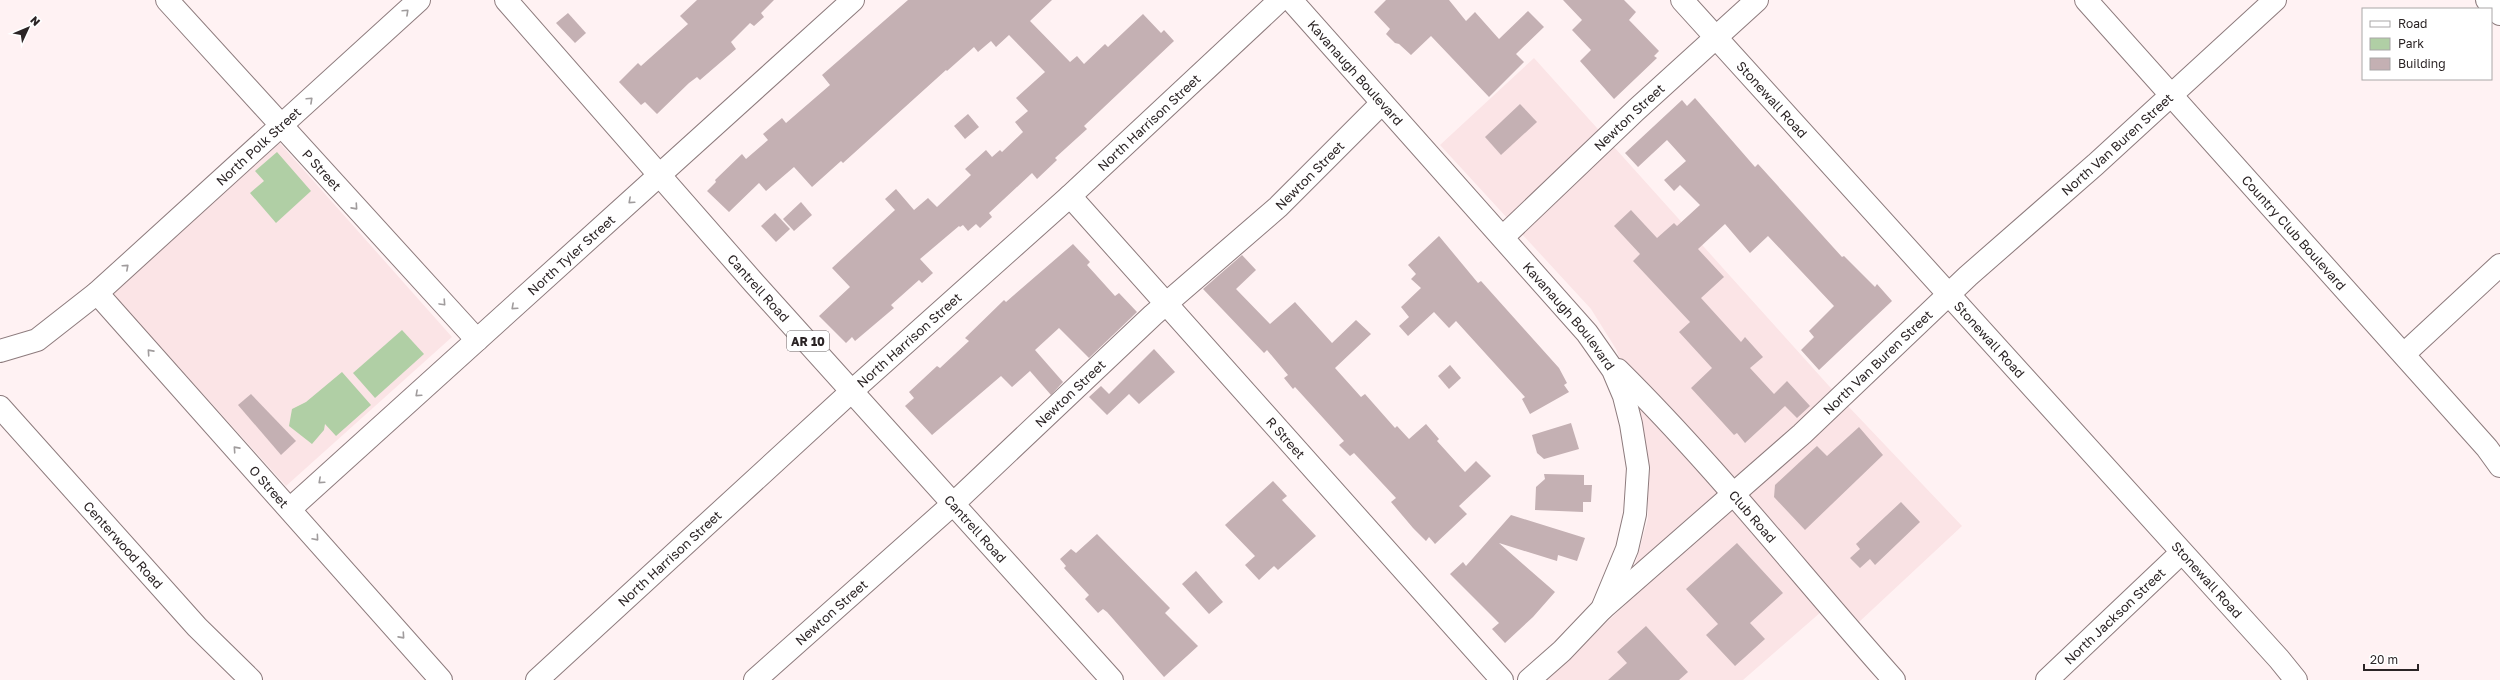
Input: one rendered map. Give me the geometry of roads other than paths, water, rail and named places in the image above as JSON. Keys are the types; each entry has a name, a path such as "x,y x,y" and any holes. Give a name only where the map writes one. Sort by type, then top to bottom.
{"street":[{"name":"P Street","path":"167,0 281,127 477,340"},
{"name":"North Polk Street","path":"0,351 37,340 98,293 419,0"},
{"name":"Cantrell Road","path":"506,0 754,282 853,390 953,504 1112,680"},
{"name":"North Tyler Street","path":"290,509 853,0"},
{"name":"North Harrison Street","path":"537,680 853,390 1070,196 1280,0"},
{"name":"Stonewall Road","path":"1682,0 2056,411 2181,553 2279,659 2296,680"},
{"name":"Newton Street","path":"1503,237 1636,110 1757,0"},
{"name":"Country Club Boulevard","path":"2086,0 2404,354 2487,448 2500,466"},
{"name":"North Van Buren Street","path":"1602,609 1802,434 1968,276 2172,96 2275,0"},
{"path":"2487,0 2500,14"},
{"name":"Kavanaugh Boulevard","path":"1302,4 1382,103 1587,333 1613,370 1624,396 1631,424 1638,483 1635,514 1627,549 1615,582 1602,609 1562,651 1529,680"},
{"name":"Newton Street","path":"755,680 953,504 990,467 1166,304 1278,207 1382,103"},
{"name":"R Street","path":"1070,196 1502,680"},
{"path":"2404,354 2500,265"},
{"name":"O Street","path":"98,293 441,680"},
{"name":"Club Road","path":"1605,358 1734,494 1822,600 1894,680"},
{"name":"Centerwood Road","path":"0,407 197,627 251,680"},
{"name":"North Jackson Street","path":"2047,680 2181,553"}]}
